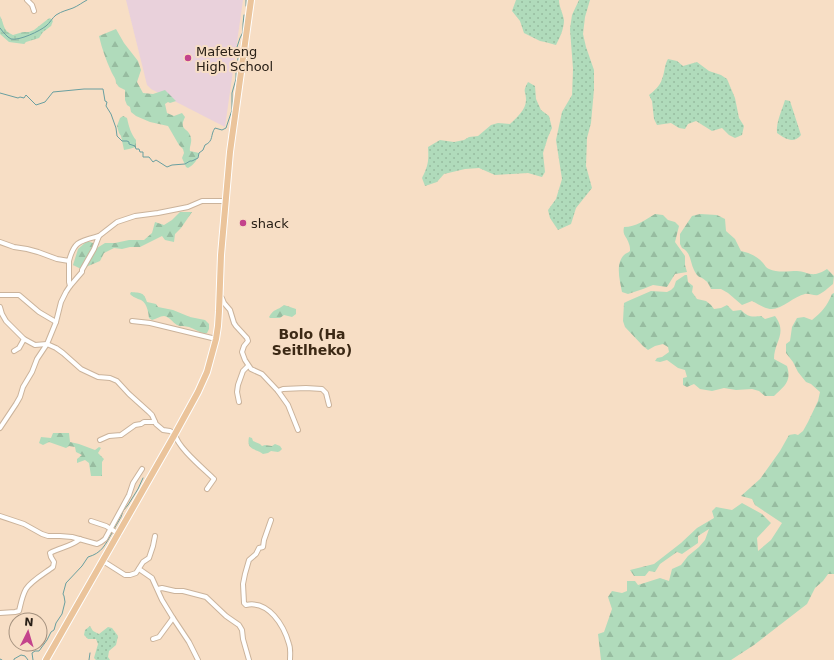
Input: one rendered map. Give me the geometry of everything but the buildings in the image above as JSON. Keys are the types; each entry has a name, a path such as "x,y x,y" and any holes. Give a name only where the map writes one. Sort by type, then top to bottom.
{"main road":[{"path":"46,660 175,434 207,372 216,339 225,201 232,132 251,0"}],"street":[{"path":"27,0 32,5 34,11"},
{"path":"70,286 69,261 72,249 78,243 99,236 118,222 135,216 158,214 188,207 202,201 225,201"},
{"path":"0,428 20,397 23,387 32,372 37,359 47,344 56,322 61,302 66,292 82,272 99,236"},
{"path":"0,242 14,247 38,252 57,260 69,261"},
{"path":"0,296 19,295 39,312 56,322"},
{"path":"219,297 222,298 230,310 236,326 247,338 248,341 242,352 248,366 262,374 278,391 288,405 298,430"},
{"path":"0,307 6,321 24,339 35,345 47,344 56,348 81,370 98,377 110,378 117,381 149,412 155,422 163,430 170,431 175,434 185,452 214,480 207,489"},
{"path":"132,321 150,323 216,339"},
{"path":"14,351 19,348 24,339"},
{"path":"239,402 237,392 238,385 243,371 248,366"},
{"path":"278,391 283,389 322,389 326,393 329,405"},
{"path":"100,440 109,436 121,435 135,425 144,422 155,422"},
{"path":"0,516 24,524 48,536 72,537 97,544 105,538 129,495 133,483 142,469"},
{"path":"271,520 263,547 259,548 256,554 249,560 243,584 244,603 246,605 250,604 264,607 276,617 290,645 290,660"},
{"path":"91,522 106,526 119,534"},
{"path":"103,561 125,574 130,575 136,572 143,562 149,558 155,536"},
{"path":"0,613 19,611 22,597 29,585 53,567 54,562 50,553 76,543 80,539"},
{"path":"139,569 152,578 162,600 189,642 198,660"},
{"path":"158,589 162,588 175,591 184,591 206,597 226,616 239,625 242,630 248,660"},
{"path":"153,639 159,637 173,618"}],"shaded area":[{"name":"Mafeteng High School","path":"126,0 243,0 225,127 151,89 147,85"}],"green space":[{"path":"516,0 559,0 564,23 562,33 556,45 540,41 524,33 520,21 512,11"},
{"path":"579,0 590,0 585,17 583,34 594,70 594,89 591,123 587,138 586,166 592,188 576,208 571,224 558,230 550,218 548,210 556,199 562,179 556,140 562,112 572,95 573,69 570,29 572,15"},
{"path":"0,16 5,29 13,35 34,30 50,18 53,21 51,26 43,32 39,38 24,44 9,42 0,34"},
{"path":"116,29 124,43 138,61 141,70 137,82 143,93 153,94 165,90 176,101 165,104 167,113 174,116 182,113 185,117 183,127 191,138 190,151 199,153 195,162 188,168 186,167 182,158 184,153 183,149 168,126 150,122 136,116 131,112 130,107 127,105 125,100 125,90 119,87 116,83 104,54 99,36"},
{"path":"668,59 677,61 683,66 697,62 709,71 721,75 727,79 735,98 739,118 744,126 742,135 735,138 729,135 722,128 712,131 696,121 688,124 685,129 679,128 671,123 657,125 654,119 652,101 649,95 660,84"},
{"path":"528,82 535,86 536,99 541,110 549,116 552,128 543,153 545,172 542,177 528,173 495,175 479,168 465,169 444,174 437,182 425,186 422,178 428,163 428,147 440,140 454,142 464,140 469,137 478,136 491,125 498,123 510,124 520,114 526,104 525,90"},
{"path":"785,100 790,101 801,135 792,140 786,139 777,133 778,120"},
{"path":"123,116 127,118 130,130 136,140 136,147 124,150 117,126 120,118"},
{"path":"180,212 192,212 175,234 174,242 165,240 162,236 140,247 122,249 114,248 104,253 100,261 81,269 73,265 78,249 87,241 93,243 97,248 105,243 144,240 152,233 155,222 164,225"},
{"path":"655,214 663,215 668,220 675,222 679,226 675,242 685,256 687,272 675,274 667,287 653,285 628,294 622,292 619,278 619,268 621,259 630,251 628,241 624,234 624,227 644,221"},
{"path":"700,214 717,215 725,219 726,231 735,239 741,251 756,257 768,269 783,272 799,271 816,274 827,269 834,276 833,284 818,295 801,295 774,309 763,307 752,301 742,305 721,289 711,289 707,282 698,276 689,255 680,244 680,234 692,216"},
{"path":"687,275 688,282 693,286 692,292 697,299 706,301 714,309 727,305 733,311 741,310 750,316 761,316 765,319 775,316 779,322 780,333 774,359 787,366 788,380 774,396 765,396 759,391 752,389 736,390 724,388 712,391 700,389 694,384 687,387 683,385 683,378 687,377 685,370 678,368 667,360 660,362 655,361 657,358 662,357 669,352 668,347 663,344 648,350 625,327 623,321 624,303 651,291 667,292 674,287 676,281"},
{"path":"131,292 142,294 145,296 147,302 156,304 158,307 205,320 209,324 207,333 204,334 189,327 178,326 168,317 164,316 152,320 149,318 145,304 141,300 131,295"},
{"path":"834,293 834,574 828,574 815,588 807,604 754,645 731,660 601,660 598,634 604,632 612,609 608,597 612,591 622,593 627,591 627,581 635,581 638,585 660,578 669,581 672,569 681,565 688,556 699,547 705,540 709,529 698,536 698,543 682,554 677,552 660,564 655,572 649,571 645,576 634,576 630,570 654,564 681,543 697,528 714,518 712,511 716,507 732,510 742,503 762,514 771,523 757,538 758,551 771,540 782,523 755,505 752,499 741,496 760,479 780,451 789,435 798,435 803,431 818,401 820,392 811,384 806,382 798,372 786,353 786,344 790,341 792,327 797,318 804,317 812,320 824,308"},
{"path":"284,305 296,309 296,314 292,317 284,315 280,318 269,317 274,311"},
{"path":"53,433 69,433 70,442 95,450 99,447 101,448 98,453 104,459 102,462 102,476 91,476 89,463 85,460 77,463 77,459 82,455 76,452 75,447 69,446 66,448 49,442 43,445 39,443 41,437 51,438"},
{"path":"249,437 262,446 272,446 275,444 280,446 282,449 278,452 271,451 263,454 250,447 248,442"},
{"path":"90,626 93,631 99,634 108,627 112,628 118,636 116,645 109,651 108,657 110,660 96,660 94,658 98,644 96,639 88,639 84,635 85,630"}],"waterway":[{"path":"0,28 11,39 24,37 43,28 58,14 87,0"},
{"path":"246,0 246,6"},
{"path":"0,93 18,98 24,98 26,95 36,105 45,102 53,92 103,89 105,101 107,102 106,106 111,114 117,136 122,141 127,141 129,144 135,146 136,149 143,152 143,157 149,157 153,162 156,160 167,167 185,164 198,158 199,153 203,150 205,145 210,142 215,128 222,130 226,128 232,110 232,93 236,79 238,58 237,47 243,32 244,15"},
{"path":"114,529 143,478"},
{"path":"33,660 32,653 39,651 51,632 54,630 56,623 62,614 65,602 63,594 66,583 82,566 88,557 97,553 103,548 112,533"},
{"path":"89,660 90,653"},
{"path":"14,660 21,655 25,656 28,660"}],"place":[{"name":"Mafeteng High School","path":"188,58"},
{"name":"shack","path":"243,223"}],"district":[{"name":"Bolo (Ha Seitlheko)","path":"312,342"}]}
